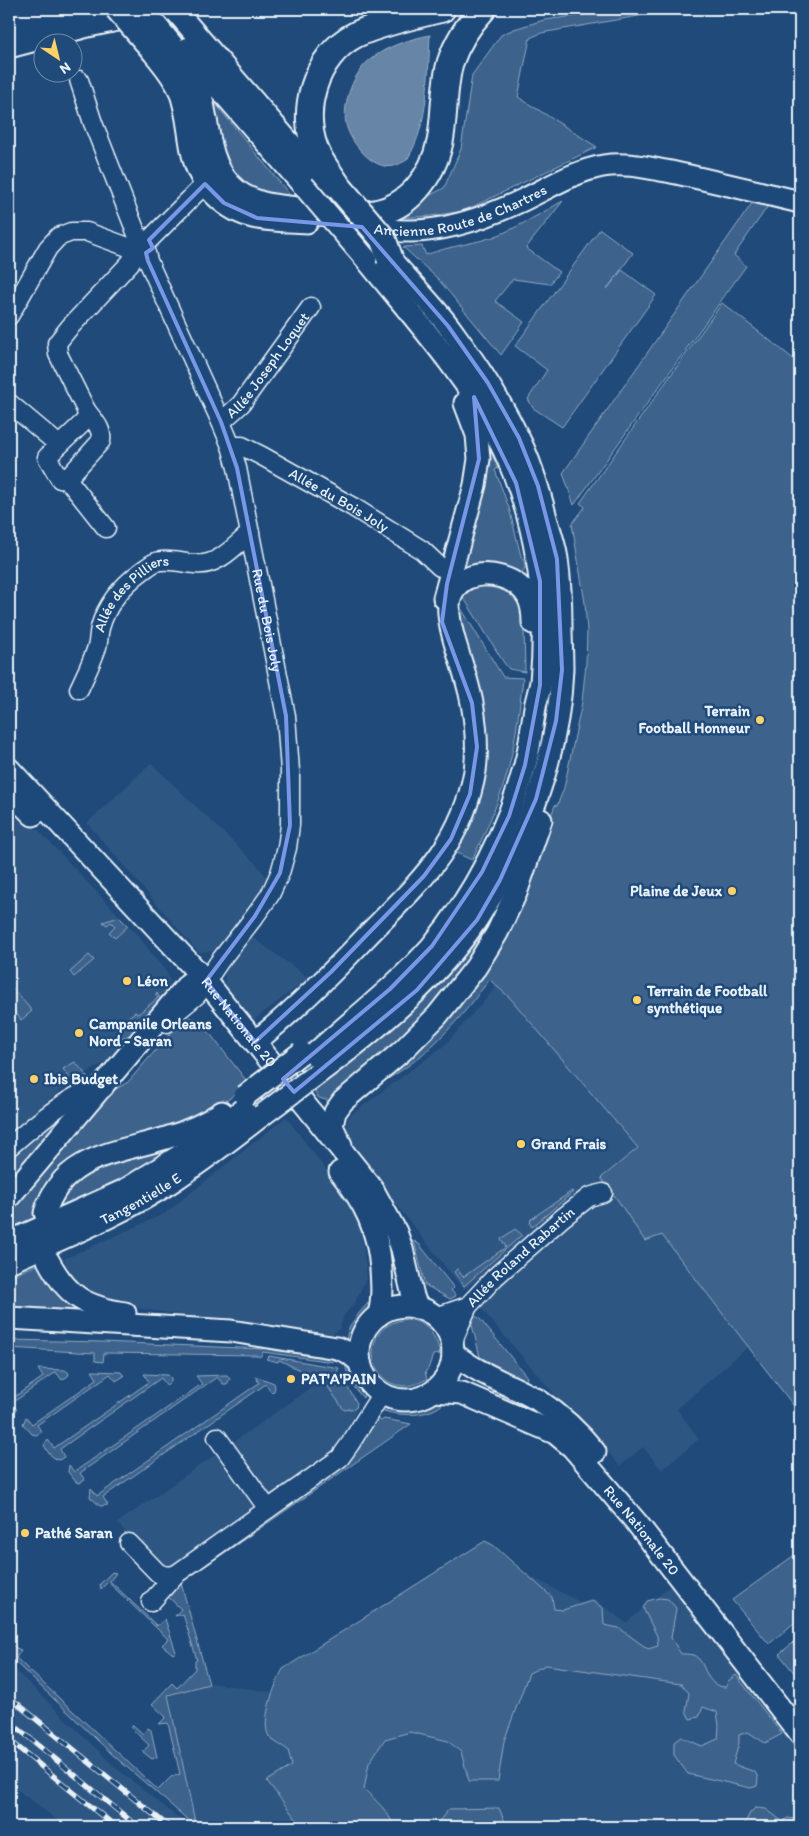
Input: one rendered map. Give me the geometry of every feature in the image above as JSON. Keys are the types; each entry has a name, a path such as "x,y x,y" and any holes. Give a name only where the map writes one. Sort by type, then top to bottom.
{"highway":[{"path":"9,26 79,9"},
{"path":"140,9 177,46 184,63 194,79 212,155 222,179 240,196 250,201 274,207 328,213 375,213 395,206 419,187 431,170 440,144 447,81 455,50 472,21 483,9"},
{"path":"9,45 88,24 162,9"},
{"path":"378,259 383,239 332,186 319,157 313,140 310,120 312,91 318,75 329,56 356,35 376,26 442,9"}],"main road":[{"name":"Ancienne Route de Chartres","path":"116,9 177,46 171,74 180,90 195,166 213,194 234,210 257,218 406,231 428,230 467,222 505,208 568,178 598,167 610,165 638,166 800,202"},
{"path":"151,9 177,46 303,185 448,326 488,383 519,438 538,486 557,558 561,607 562,670 556,721 548,760 536,799 521,837 500,880 476,920 446,959 417,990 374,1029 308,1062"},
{"path":"174,9 177,46 332,186"},
{"path":"9,1242 124,1190 197,1145 308,1062 338,1032 390,989 432,946 482,872 509,816 525,765 540,684 543,616 540,581 530,527 516,483 499,440 467,385 378,259"},
{"path":"452,365 456,390 464,400 477,435 479,459 475,485 447,584 442,608 442,622 447,640 468,686"},
{"path":"255,1042 307,996 400,903 437,861 451,840 464,810 475,770 477,747 468,686 449,625 448,607 454,590 460,583 475,576 485,574 512,582 528,598 532,609 534,712"},
{"path":"351,1163 332,1126 335,1112 343,1101 402,1051 437,1016 476,967 516,893 550,792 548,760"},
{"name":"Rue Nationale 20","path":"11,785 63,846 140,928 197,987 255,1042 372,1188 396,1232 402,1249 412,1296 426,1312 444,1325 450,1335 453,1350 461,1360 538,1400 575,1430 592,1448 800,1709"},
{"name":"Rue Nationale 20","path":"11,785 76,841 197,987 356,1192 372,1222 380,1252 383,1293 379,1315 370,1324 363,1336 360,1349 360,1362 364,1374 372,1385 394,1399 422,1398 434,1391 462,1393 555,1433 572,1447 637,1523 800,1734"},
{"path":"9,1197 96,1093 197,987"},
{"path":"45,1212 49,1198 56,1187 67,1175 86,1162 166,1138 252,1105"},
{"name":"Tangentielle E","path":"9,1262 97,1223 174,1181 252,1105"},
{"path":"48,1260 63,1285 74,1296 88,1305 107,1310 338,1348 349,1353 360,1362"},
{"path":"379,1315 391,1309 404,1307 426,1312"},
{"path":"9,1318 231,1331"},
{"path":"434,1391 448,1374 451,1367 453,1350"}],"street":[{"name":"Rue du Bois Joly","path":"80,82 92,123 140,246 232,446 238,468 286,716 290,771 290,825 287,848 280,873 270,895 197,987"},
{"path":"66,480 101,441 102,435 100,429 86,410 58,354 57,343 130,263 140,246 205,184"},
{"path":"9,316 48,248 58,237 71,232 87,232 128,246 140,246"},
{"name":"Allée Joseph Loquet","path":"221,422 241,404 311,307"},
{"path":"9,404 60,445"},
{"path":"86,410 87,419 47,457 60,479 68,480 106,528"},
{"name":"Allée du Bois Joly","path":"232,446 242,446 353,506 422,550 440,567"},
{"name":"Allée des Pilliers","path":"79,689 97,646 103,619 117,594 134,577 152,563 159,561 184,561 195,564 214,561 250,534"},
{"path":"12,1138 77,1095 85,1092 96,1093"},
{"name":"Allée Roland Rabartin","path":"426,1312 468,1306 496,1277 572,1210 589,1197 603,1193"},
{"path":"453,1350 455,1336 468,1306"},
{"path":"151,1602 175,1575 340,1458 382,1393"},
{"path":"217,1437 268,1509"},
{"path":"129,1544 158,1573 166,1576 175,1575"}],"highlighted area":[{"path":"205,184 224,203 257,218 362,227 448,326 488,383 519,438 538,486 557,559 562,670 556,721 536,799 500,880 477,920 417,990 294,1092 283,1079 390,989 432,946 482,872 509,816 525,765 540,685 540,581 516,483 474,397 479,459 447,584 442,622 472,703 477,747 470,794 451,839 424,876 331,972 255,1042 206,981 255,916 280,873 290,825 286,716 237,468 221,422 148,261 146,253 153,248 149,240"}],"shaded area":[{"path":"630,9 650,9 650,14 541,33 530,38 518,97 597,147 464,211 431,216 394,218 410,211 427,197 444,188 461,149 472,75 501,35 544,20"},
{"path":"430,35 428,82 424,114 415,145 406,161 391,167 382,166 374,162 359,149 349,132 345,116 351,88 359,71 377,54 399,44"},
{"path":"209,96 294,200 237,187 217,151"},
{"path":"563,201 526,248 559,272 550,284 513,279 495,301 524,322 501,355 438,279 403,247 422,246 426,255 483,240 525,223"},
{"path":"753,202 768,206 734,255 746,266 574,505 563,473"},
{"path":"600,229 633,253 607,289 622,270 656,295 562,427 533,408 528,399 547,370 515,346"},
{"path":"722,303 800,364 800,1414 662,1235 645,1241 601,1178 638,1148 510,998 490,980 461,1016 440,1038 406,1067 380,1083 528,881 555,805 557,806 564,788 582,702 587,631 585,603 572,524 585,507 580,503"},
{"path":"487,443 498,468 495,470 509,508 521,556 525,563 525,568 521,574 456,571"},
{"path":"491,584 518,594 524,629 525,672 509,669 460,595 467,587"},
{"path":"456,600 503,677 523,678 514,743 505,781 490,821 472,860 454,852 477,799"},
{"path":"151,763 256,864 270,881 215,951 198,952 87,823"},
{"path":"9,801 139,937 166,972 170,982 168,995 147,1014 109,1060 71,1082 9,1133"},
{"path":"501,901 500,914 427,1020 330,1101 319,1098 314,1092 397,1025 442,981 473,942"},
{"path":"119,917 128,926 115,938 109,932 115,926 111,922 107,925 103,922"},
{"path":"248,934 309,978 251,1022 225,985 225,968"},
{"path":"89,955 94,960 74,977 70,972"},
{"path":"9,984 32,1011 21,1020 9,1004"},
{"path":"499,984 637,1148 600,1178 617,1199 645,1241 662,1235 748,1347 677,1409 699,1439 662,1470 643,1447 620,1466 583,1423 560,1401 467,1292 591,1186 464,1290 350,1146 347,1127 348,1117 445,1045"},
{"path":"157,993 161,1000 135,1034 120,1038 116,1033 129,1020 127,1018 135,1012 138,1014 158,998 155,995"},
{"path":"189,1018 197,1019 204,1026 249,1084 210,1113 110,1146 39,1216 9,1230 9,1206 103,1097 128,1082 181,1021"},
{"path":"75,1062 88,1077 74,1083 63,1069"},
{"path":"70,1110 9,1190 9,1157 52,1120"},
{"path":"286,1117 349,1200 361,1230 367,1277 354,1304 344,1315 340,1328 331,1336 128,1307 98,1297 66,1273 64,1259 164,1214"},
{"path":"200,1131 120,1181 80,1200 53,1210 73,1177"},
{"path":"572,1191 532,1227 530,1224 531,1219"},
{"path":"515,1229 522,1235 464,1286 454,1272 457,1269 463,1277 506,1247 501,1239"},
{"path":"414,1241 419,1244 454,1288 451,1290 456,1296 450,1299 425,1285"},
{"path":"41,1263 93,1314 9,1312 9,1277"},
{"path":"369,1302 371,1304 370,1310 355,1330 351,1344 346,1341 349,1330 361,1310"},
{"path":"475,1316 479,1318 527,1377 526,1381 480,1357 471,1321"},
{"path":"407,1319 420,1323 430,1330 440,1354 433,1355 425,1372 427,1379 408,1386 393,1384 381,1375 375,1363 373,1349 378,1336 389,1325"},
{"path":"9,1340 263,1349 264,1342 336,1355 333,1362 263,1352 260,1357 256,1355 104,1353 103,1362 95,1361 95,1353 9,1348"},
{"path":"269,1356 339,1368 337,1372 324,1381 279,1360 278,1362 266,1359"},
{"path":"345,1363 351,1369 364,1394 363,1398 351,1382"},
{"path":"38,1369 65,1370 69,1373 62,1380 56,1372 12,1403 17,1410 13,1412 9,1409 9,1398 10,1400 43,1377"},
{"path":"92,1371 121,1372 124,1376 116,1381 110,1374 37,1425 42,1432 36,1435 32,1434 23,1424 26,1417 32,1424 97,1379"},
{"path":"335,1371 356,1412 333,1454 166,1572 117,1523"},
{"path":"144,1374 168,1375 171,1378 171,1382 167,1386 161,1378 60,1449 64,1457 59,1460 48,1452 44,1445 48,1440 54,1448 149,1382"},
{"path":"227,1375 230,1379 227,1384 223,1384 217,1377 80,1473 85,1480 80,1483 76,1482 68,1472 69,1465 74,1472 202,1384 196,1376"},
{"path":"255,1376 274,1383 274,1391 271,1392 266,1384 103,1497 108,1505 100,1506 90,1497 91,1488 97,1496 259,1383"},
{"path":"342,1378 357,1403 356,1408 344,1410 328,1387"},
{"path":"439,1399 447,1399 435,1409 418,1414 409,1415 384,1411 388,1409 419,1408"},
{"path":"376,1418 381,1421 384,1419 411,1424 181,1583 209,1684 168,1695 195,1822 194,1825 114,1756 13,1660 9,1655 9,1641 21,1650 16,1658 158,1790 171,1777 180,1774 168,1723 159,1724 166,1717 152,1704 172,1683 177,1688 195,1669 195,1661 197,1660 183,1614 175,1616 181,1609 166,1595 177,1580 351,1459"},
{"path":"485,1541 493,1545 552,1597 554,1609 563,1610 592,1601 603,1608 604,1625 619,1628 648,1649 658,1646 657,1636 643,1608 647,1601 659,1598 668,1599 676,1608 671,1638 681,1654 689,1654 698,1658 709,1678 719,1686 726,1687 728,1681 736,1675 782,1734 765,1743 748,1732 739,1735 739,1743 733,1764 755,1772 758,1778 757,1786 751,1788 688,1774 674,1755 674,1742 681,1737 702,1746 718,1739 719,1726 717,1712 703,1707 699,1717 690,1719 686,1711 689,1693 681,1684 546,1665 529,1673 504,1741 498,1781 469,1781 461,1752 448,1741 410,1732 385,1739 369,1763 364,1789 378,1802 392,1821 394,1827 302,1827 267,1781 292,1766 288,1750 271,1739 267,1733 266,1725 272,1694 283,1669"},
{"path":"800,1551 800,1618 769,1644 732,1600"},
{"path":"504,1563 582,1603 593,1598 626,1623 670,1586 800,1755 800,1827 201,1827 195,1822 168,1695 211,1683 307,1697"},
{"path":"112,1572 116,1573 110,1581 157,1626 165,1619 176,1652 173,1654 162,1645 168,1639 108,1582 101,1589 100,1584"},
{"path":"793,1643 800,1652 800,1680 779,1654"},
{"path":"9,1664 116,1768 190,1827 66,1827 9,1783"},
{"path":"133,1725 143,1734 148,1728 151,1730 157,1757 152,1759 143,1752 149,1745 131,1728"},
{"path":"499,1808 507,1827 430,1827 435,1826 449,1809"},
{"path":"755,1808 766,1809 783,1822 787,1818 796,1819 800,1808 800,1827 743,1827 750,1813"}],"railway":[{"path":"9,1697 169,1827"},
{"path":"9,1721 138,1827"},
{"path":"9,1740 116,1827"}],"place":[{"name":"Terrain Football Honneur","path":"760,720"},
{"name":"Plaine de Jeux","path":"732,891"},
{"name":"Léon","path":"127,981"},
{"name":"Terrain de Football synthétique","path":"637,1000"},
{"name":"Campanile Orleans Nord - Saran","path":"79,1033"},
{"name":"Ibis Budget","path":"34,1079"},
{"name":"Grand Frais","path":"521,1144"},
{"name":"PAT'A'PAIN","path":"291,1379"},
{"name":"Pathé Saran","path":"25,1533"}]}
